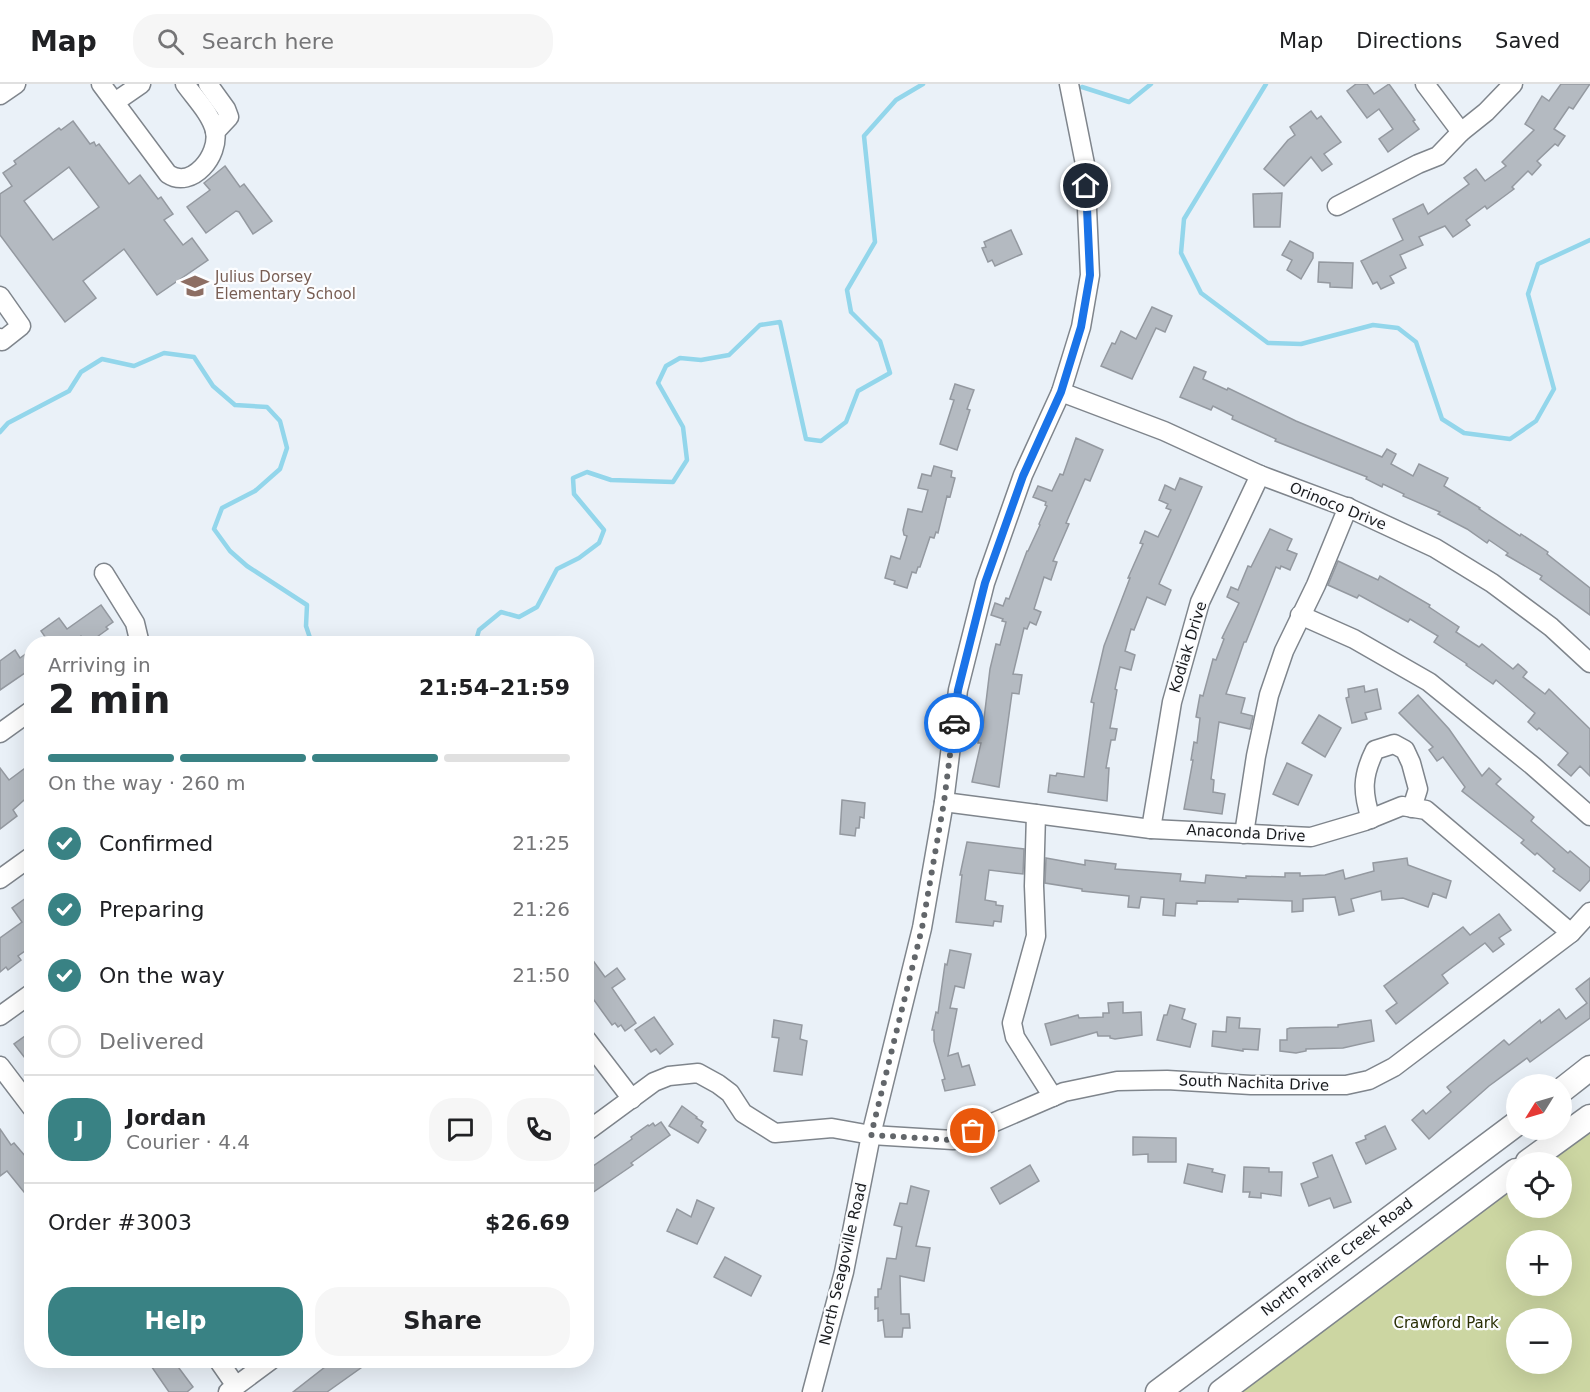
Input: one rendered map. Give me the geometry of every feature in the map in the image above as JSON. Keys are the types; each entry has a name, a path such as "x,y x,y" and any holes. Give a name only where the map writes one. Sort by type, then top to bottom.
{"main road":[{"path":"1572,1082 1590,1068"},
{"path":"1542,1152 1590,1117"},
{"name":"North Prairie Creek Road","path":"1158,1392 1506,1131"},
{"path":"1486,1146 1506,1161"},
{"path":"1221,1392 1506,1179"}],"street":[{"path":"0,96 16,84"},
{"path":"101,84 168,174 175,178 185,179 194,175 206,163 214,147 215,132 212,122 185,84"},
{"path":"115,102 141,84"},
{"path":"208,84 229,117 215,132"},
{"name":"North Seagoville Road","path":"812,1392 844,1272 871,1135 922,928 944,802 958,690 985,583 1023,476 1061,392 1081,327 1090,275 1085,164 1069,84"},
{"path":"1425,84 1461,132"},
{"path":"1337,206 1438,156 1513,84"},
{"path":"0,296 21,326 2,341 0,338"},
{"name":"Orinoco Drive","path":"1061,392 1164,431 1260,475 1348,507 1436,548 1492,583 1551,627 1590,663"},
{"name":"Kodiak Drive","path":"1151,829 1172,702 1200,602 1260,475"},
{"path":"1244,834 1263,717 1284,651 1316,585 1348,507"},
{"path":"104,573 135,623 138,636"},
{"path":"1300,615 1354,639 1429,682 1524,758 1590,816"},
{"path":"0,733 24,716"},
{"path":"1371,819 1365,801 1366,769 1375,750 1394,744 1405,750 1414,772 1418,789 1412,808 1426,810 1571,933"},
{"name":"Anaconda Drive","path":"944,802 1151,829 1311,837 1371,819 1402,806 1412,808"},
{"path":"1036,814 1034,886 1036,936 1012,1023 1015,1037 1053,1097"},
{"path":"0,879 24,862"},
{"name":"South Nachita Drive","path":"594,1126 654,1082 669,1076 698,1073 730,1093 743,1113 775,1133 832,1128 871,1135 953,1140 1064,1092 1117,1082 1167,1080 1251,1085 1346,1085 1369,1080 1394,1067 1571,933 1590,912"},
{"path":"0,1016 24,999"},
{"path":"594,1049 632,1099"},
{"path":"0,1066 24,1098"},
{"path":"222,1368 232,1389 260,1368"}],"green space":[{"name":"Crawford Park","path":"1590,1128 1590,1392 1237,1392 1506,1190 1506,1218 1572,1218 1572,1152 1558,1152"}],"building":[{"path":"1356,84 1367,84 1374,94 1389,84 1419,129 1388,152 1379,139 1393,129 1379,109 1367,118 1347,91"},
{"path":"1561,84 1590,84 1573,109 1569,107 1554,129 1565,136 1558,146 1555,144 1537,161 1541,165 1532,175 1528,171 1512,187 1514,189 1487,209 1485,206 1466,220 1470,225 1453,237 1445,226 1419,237 1423,245 1400,255 1406,268 1390,276 1394,283 1381,289 1377,282 1373,284 1361,261 1403,240 1393,219 1423,204 1428,214 1469,184 1464,178 1476,169 1485,181 1506,166 1502,162 1534,130 1525,124 1542,96 1549,101"},
{"path":"1311,111 1317,119 1321,116 1341,142 1324,154 1332,164 1322,171 1311,157 1284,186 1264,169 1288,140 1295,135 1290,127"},
{"path":"73,121 90,144 94,142 96,146 99,144 129,184 140,175 158,199 161,197 173,214 164,220 183,245 192,238 208,260 157,295 124,249 83,281 96,298 65,322 0,235 0,194 12,186 3,173 16,164 14,161 59,128 61,130","holes":["69,167 99,207 53,240 24,201"]},
{"path":"225,166 240,187 244,184 272,221 253,234 239,212 236,211 206,233 187,207 210,190 204,183"},
{"path":"1282,193 1280,227 1254,227 1253,194"},
{"path":"1011,230 1022,254 995,266 992,260 988,262 982,248 986,247 984,242"},
{"path":"1290,241 1313,253 1313,258 1301,279 1287,270 1292,260 1282,255"},
{"path":"1319,262 1353,263 1352,288 1330,287 1330,283 1318,282"},
{"path":"1152,307 1172,316 1165,332 1156,328 1132,379 1101,366 1112,343 1115,344 1121,331 1136,339"},
{"path":"1194,367 1206,372 1203,379 1227,390 1228,388 1296,421 1382,457 1387,449 1396,454 1391,464 1413,476 1419,464 1448,478 1444,486 1548,552 1547,554 1590,588 1590,615 1540,579 1542,576 1506,555 1508,553 1489,540 1487,543 1467,529 1438,514 1440,512 1403,496 1404,494 1383,484 1382,487 1366,479 1367,477 1275,441 1276,439 1232,419 1233,416 1213,406 1211,410 1180,397"},
{"path":"955,384 974,390 957,450 940,444 954,400 950,399"},
{"path":"1076,438 1103,450 1090,481 1085,479 1066,523 1069,524 1053,561 1057,562 1051,580 1044,577 1034,609 1041,612 1036,625 1030,622 1027,629 1024,628 1013,674 1022,675 1019,694 1012,693 999,787 972,782 981,743 978,743 980,727 983,727 990,669 996,644 1000,645 1006,622 991,615 995,603 1003,606 1006,598 1009,599 1047,506 1046,502 1033,497 1038,486 1052,491 1060,474 1063,475"},
{"path":"934,466 952,471 951,477 955,478 950,497 947,496 938,533 936,532 934,538 930,537 920,567 916,573 912,572 907,588 885,578 891,556 900,559 907,536 904,535 903,530 908,509 922,512 928,490 918,488 922,474 931,476"},
{"path":"1180,478 1202,487 1159,584 1171,590 1165,605 1147,597 1134,630 1131,629 1125,651 1135,655 1131,670 1120,667 1115,689 1117,690 1110,728 1117,729 1115,740 1111,740 1106,768 1109,768 1107,801 1048,792 1050,775 1056,776 1057,773 1084,777 1094,703 1091,702 1104,646 1130,578 1128,578 1143,544 1140,543 1145,531 1158,537 1171,510 1166,508 1168,504 1159,500 1165,485 1175,490"},
{"path":"1270,529 1292,539 1287,550 1297,554 1290,570 1281,566 1280,569 1276,567 1246,642 1244,642 1226,694 1245,698 1241,713 1253,716 1250,729 1219,722 1211,779 1214,780 1213,792 1225,794 1222,814 1184,809 1194,742 1197,743 1200,718 1196,717 1200,695 1203,696 1213,659 1216,660 1224,639 1222,638 1239,603 1227,597 1231,587 1238,590 1248,566 1251,567"},
{"path":"1338,561 1378,580 1380,576 1430,605 1429,607 1459,627 1456,632 1479,647 1482,644 1513,669 1518,664 1527,672 1523,677 1545,694 1549,689 1590,729 1590,776 1580,766 1571,776 1558,765 1568,753 1539,728 1537,730 1528,722 1535,713 1496,680 1493,684 1434,642 1438,636 1410,619 1408,622 1359,595 1357,598 1328,585"},
{"path":"101,605 113,622 98,636 44,636 41,631 59,618 67,629"},
{"path":"15,650 20,658 24,655 24,674 0,690 0,661"},
{"path":"1364,686 1365,692 1377,689 1381,709 1365,713 1367,719 1352,723 1346,698 1349,697 1348,689"},
{"path":"1418,695 1449,729 1482,776 1489,768 1501,779 1496,784 1534,817 1531,821 1568,853 1570,851 1590,868 1590,880 1580,891 1553,871 1555,869 1537,853 1535,855 1521,843 1524,840 1462,791 1465,787 1443,757 1437,761 1429,750 1433,747 1399,713"},
{"path":"1319,715 1341,728 1325,757 1302,743"},
{"path":"1287,763 1312,775 1298,805 1273,794"},
{"path":"0,768 9,780 24,769 24,800 13,810 17,816 0,829"},
{"path":"842,800 865,803 864,818 860,817 859,828 856,828 855,836 840,834"},
{"path":"967,842 1024,849 1023,874 989,870 985,900 1003,906 1001,922 994,921 993,926 956,922 962,875 960,875"},
{"path":"1046,858 1085,865 1085,860 1116,864 1115,869 1181,874 1180,881 1205,883 1206,875 1246,878 1246,876 1285,877 1285,873 1300,873 1300,876 1325,875 1343,870 1345,879 1374,871 1373,863 1407,858 1408,865 1451,881 1446,898 1433,893 1428,907 1403,898 1382,900 1381,891 1351,899 1354,911 1339,915 1335,897 1303,899 1303,911 1292,912 1292,901 1238,899 1238,902 1176,903 1175,916 1163,915 1164,899 1141,897 1139,908 1128,907 1129,896 1082,891 1082,889 1045,883"},
{"path":"24,899 24,952 18,956 21,960 8,970 6,967 0,972 0,938 22,922 12,908"},
{"path":"1499,914 1511,930 1499,938 1504,944 1493,952 1485,943 1442,975 1448,983 1396,1024 1386,1011 1397,1003 1384,986 1463,927 1470,935"},
{"path":"950,950 971,954 964,988 955,986 950,1008 957,1009 948,1056 958,1053 962,1067 969,1065 975,1085 945,1091 942,1080 945,1079 934,1041 934,1030 932,1030 936,1012 938,1013 945,964 947,965"},
{"path":"594,962 605,977 617,968 625,979 612,988 636,1023 625,1031 621,1025 618,1027 615,1023 612,1025 594,1000"},
{"path":"1590,978 1590,1018 1530,1062 1527,1058 1489,1086 1429,1139 1412,1120 1423,1110 1426,1114 1451,1092 1447,1087 1504,1040 1509,1045 1540,1020 1541,1023 1559,1009 1566,1019 1587,1003 1576,989"},
{"path":"1123,1002 1123,1013 1141,1012 1142,1035 1115,1039 1110,1036 1098,1036 1097,1032 1051,1045 1045,1024 1078,1015 1079,1018 1103,1017 1103,1013 1109,1013 1108,1003"},
{"path":"1170,1005 1185,1009 1182,1019 1196,1024 1190,1047 1157,1040 1164,1015 1167,1015"},
{"path":"654,1017 673,1044 660,1054 656,1049 651,1052 635,1030"},
{"path":"1227,1017 1240,1018 1239,1028 1260,1029 1258,1050 1243,1049 1243,1051 1212,1046 1213,1031 1226,1032"},
{"path":"774,1020 802,1025 800,1039 807,1041 802,1075 774,1071 779,1038 772,1037"},
{"path":"1371,1020 1374,1041 1343,1048 1306,1049 1306,1051 1296,1053 1280,1051 1280,1040 1287,1040 1287,1029 1338,1027 1338,1025"},
{"path":"24,1037 24,1057 14,1044"},
{"path":"682,1106 703,1122 701,1126 706,1130 698,1143 669,1126"},
{"path":"661,1122 670,1135 631,1163 633,1165 594,1192 594,1165 648,1125 653,1123 655,1126"},
{"path":"1385,1126 1396,1149 1366,1164 1356,1143"},
{"path":"0,1129 11,1145 14,1143 24,1155 24,1192 7,1171 0,1176"},
{"path":"1133,1137 1176,1138 1176,1162 1148,1162 1148,1154 1133,1155"},
{"path":"1332,1155 1351,1202 1334,1208 1330,1198 1309,1206 1301,1184 1318,1177 1313,1163"},
{"path":"1188,1164 1213,1169 1212,1172 1225,1175 1222,1192 1184,1183"},
{"path":"1030,1165 1039,1181 1000,1204 991,1188"},
{"path":"1244,1167 1269,1168 1269,1172 1282,1172 1281,1196 1261,1193 1261,1198 1249,1197 1250,1192 1243,1192"},
{"path":"911,1186 929,1191 916,1246 930,1248 924,1281 900,1276 901,1314 909,1314 910,1328 903,1328 902,1337 885,1337 883,1320 878,1321 878,1308 875,1309 875,1297 878,1297 878,1289 881,1289 887,1258 896,1259 902,1227 894,1225 900,1203 907,1204"},
{"path":"697,1200 714,1208 697,1244 667,1231 677,1209 691,1217"},
{"path":"725,1257 761,1276 751,1296 714,1277"},
{"path":"152,1368 179,1368 193,1387 187,1392 169,1392"},
{"path":"324,1368 361,1368 327,1392 293,1392"}],"waterway":[{"path":"477,636 479,630 501,612 519,617 537,607 557,569 579,558 599,543 604,530 574,494 573,478 587,472 611,480 673,482 687,460 683,427 658,383 666,366 680,358 701,360 729,355 760,325 780,322 806,439 821,441 846,422 858,391 890,373 880,341 851,312 847,290 875,242 864,136 896,100 923,84"},
{"path":"1082,87 1129,102 1151,84"},
{"path":"1266,84 1184,219 1181,253 1201,293 1268,343 1301,344 1373,325 1398,328 1416,342 1442,419 1464,433 1510,439 1536,421 1554,389 1528,294 1538,264 1590,240"},
{"path":"0,432 8,423 69,391 81,372 102,359 134,366 164,353 194,357 213,386 235,405 267,407 280,421 287,448 280,469 255,491 222,508 214,529 230,551 247,566 307,605 306,626 309,636"}],"way so far":[{"path":"954,723 944,802 922,928 871,1135 953,1140 973,1131"}],"place":[{"name":"Julius Dorsey Elementary School","path":"195,286"}],"route":[{"path":"954,723 958,690 985,583 1023,476 1061,392 1081,327 1090,275 1086,186"}]}
